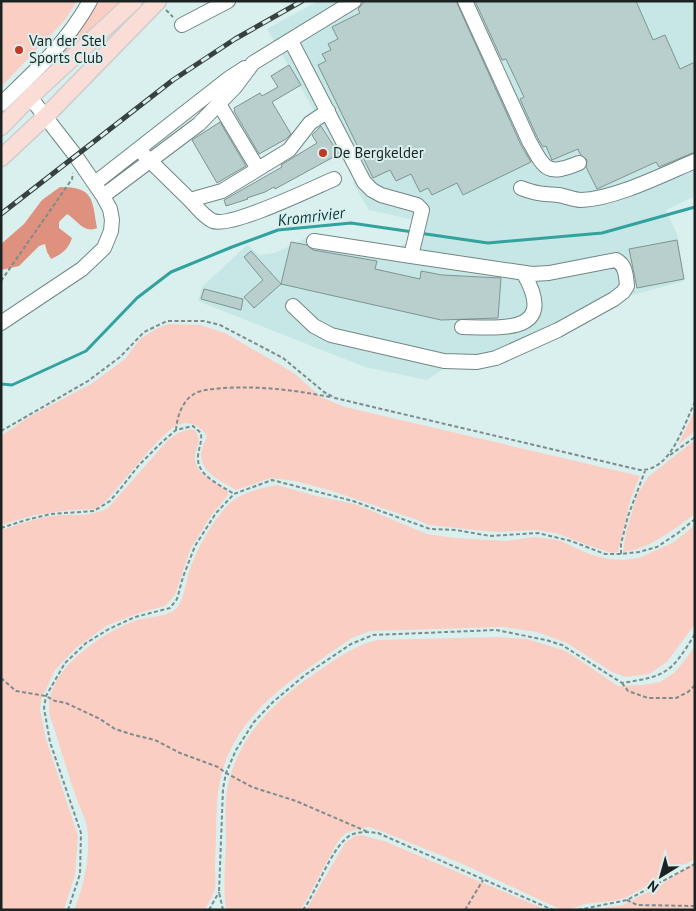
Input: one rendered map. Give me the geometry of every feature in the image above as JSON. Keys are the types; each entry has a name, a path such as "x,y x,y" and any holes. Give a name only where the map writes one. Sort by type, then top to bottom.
{"main road":[{"path":"1,127 30,97 134,1"},
{"path":"1,158 46,116 158,1"}],"street":[{"path":"1,104 57,49 80,19 90,1"},
{"path":"182,25 228,1"},
{"path":"95,183 228,79 354,1"},
{"path":"465,1 529,141 539,158 545,166 556,171 580,163"},
{"path":"291,41 364,182 381,195 417,205 422,210 413,250"},
{"path":"103,196 151,162 199,124 219,104 253,63"},
{"path":"1,322 82,269 104,248 112,231 112,220 108,204 95,183 30,97"},
{"path":"219,104 258,169"},
{"path":"190,200 222,191 289,150 310,123 328,112"},
{"path":"139,150 206,216 213,220 228,221 247,215 334,179"},
{"path":"521,188 540,195 558,195 582,200 632,187 695,161"},
{"path":"293,306 314,326 331,335 444,361 477,362 496,358 558,330 614,299 624,292 627,286 624,268 616,260 549,273 524,274 413,250 314,241"},
{"path":"462,327 504,328 515,327 523,323 528,318 534,304 534,295 524,274"}],"path":[{"path":"1,281 72,179 74,170"},
{"path":"1,431 88,381 120,357 144,332 167,321 204,322 220,325 283,358 324,392 335,398"},
{"path":"176,430 180,411 194,394 202,391 252,386 335,398 638,470 645,470 658,465 695,436"},
{"path":"668,456 695,402"},
{"path":"1,528 51,514 94,511 110,501 139,465 176,430 193,426 201,433 202,443 198,457 200,468 211,480 234,494"},
{"path":"621,554 621,544 628,516 639,484 645,475 645,470"},
{"path":"68,910 80,874 81,833 50,742 44,708 46,696 65,663 86,644 109,629 135,617 170,608 177,599 182,577 195,546 216,514 234,494 272,480 353,501 430,529 456,530 490,536 538,533 571,541 605,554 640,552 656,547 695,519"},
{"path":"223,910 219,892 221,812 226,773 236,750 254,722 273,702 305,675 350,644 374,635 496,630 562,645 622,683 628,691 648,698 676,698 688,692 695,685"},
{"path":"622,683 652,678 665,672 679,659 695,634"},
{"path":"1,678 16,691 46,696 55,701 66,703 115,728 155,740 180,753 218,767 252,787 296,801 368,832"},
{"path":"303,910 341,843 352,834 368,832 378,833 553,910"},
{"path":"578,910 627,900 695,864"},
{"path":"465,910 484,879"},
{"path":"209,910 219,892"},
{"path":"627,900 638,905 695,906"}],"shaded area":[{"name":"Van der Stel Sports Club","path":"1,1 77,1 65,20 1,87"},
{"path":"98,1 127,1 68,54 63,50 84,24"},
{"path":"318,1 695,1 695,196 666,210 678,237 684,281 625,297 498,359 443,369 427,380 365,367 198,301 202,287 247,245 259,255 275,253 312,235 321,234 390,246 401,246 409,241 414,220 369,210 353,183 354,179 267,29"},
{"path":"60,187 79,189 85,192 92,202 97,228 84,228 67,214 59,222 59,228 72,238 69,246 64,251 51,259 45,244 39,246 19,266 1,270 1,244 24,224 42,200"},
{"path":"168,324 200,325 225,333 294,373 321,397 345,407 640,476 631,498 618,552 612,553 556,533 535,530 498,532 429,525 329,490 295,481 270,478 236,490 219,480 205,467 201,453 207,436 198,427 187,423 178,425 162,438 106,501 95,509 35,515 1,525 1,436 27,418 91,384 125,359 140,339"},
{"path":"695,410 695,431 678,445"},
{"path":"190,429 195,430 199,438 195,456 198,469 207,478 228,492 228,495 210,517 190,550 175,595 165,606 142,612 108,625 77,647 55,670 41,700 40,710 46,739 78,836 75,875 64,910 1,910 1,530 45,517 86,515 108,508 168,440 178,433"},
{"path":"695,440 695,514 670,532 643,547 623,552 626,532 637,495 648,477"},
{"path":"277,485 355,504 427,534 455,538 506,541 534,537 550,539 561,541 589,554 608,559 639,558 674,542 695,525 695,624 667,662 649,674 626,677 612,672 567,643 537,632 503,627 370,631 352,638 305,671 262,706 245,726 231,749 221,775 217,805 215,889 205,910 74,910 86,870 88,838 85,821 50,714 50,697 56,682 73,660 109,633 134,621 165,614 175,609 181,601 190,569 197,553 212,525 224,510 234,500 245,494"},
{"path":"497,637 527,639 566,651 618,686 660,682 675,672 695,646 695,859 627,897 562,910 465,865 369,827 346,833 338,841 301,910 226,910 224,884 228,785 240,751 260,721 272,708 300,684 344,654 377,640"},
{"path":"361,835 384,841 547,910 306,910 345,843 355,836"},
{"path":"695,862 695,910 591,910 623,905 659,886"}],"building":[{"path":"365,1 456,1 521,145 531,162 463,195 457,183 432,195 428,188 420,192 411,174 396,181 390,170 373,178 318,65 326,61 322,54 331,50 328,44 338,39 332,27 360,13 358,9"},
{"path":"475,1 636,1 653,40 665,35 680,69 695,62 695,152 659,167 656,162 597,189 586,167 587,160 580,154 578,149 552,160 546,146 543,147 537,137 520,99 524,97 506,59 502,60"},
{"path":"289,65 301,85 272,102 291,134 286,139 259,154 234,108 260,93 262,96 278,87 271,76"},
{"path":"220,122 246,166 217,183 192,140"},
{"path":"321,126 339,154 275,189 274,187 248,199 226,206 224,200 282,167 281,165 317,143 312,135"},
{"path":"677,240 684,279 637,288 629,249"},
{"path":"291,242 307,245 313,250 377,261 375,269 420,279 421,271 442,275 501,278 498,318 441,320 281,284"},
{"path":"251,251 281,284 254,308 244,297 263,280 244,257"},
{"path":"204,289 243,299 241,310 201,299"}],"waterway":[{"name":"Kromrivier","path":"419,233 488,243 602,233 695,207"},
{"name":"Kromrivier","path":"1,384 12,385 86,351 137,298 171,272 278,230 351,223 413,232"}],"railway":[{"path":"1,214 173,80 235,39 302,1"}],"place":[{"name":"Van der Stel Sports Club","path":"19,50"},
{"name":"De Bergkelder","path":"323,153"}]}
